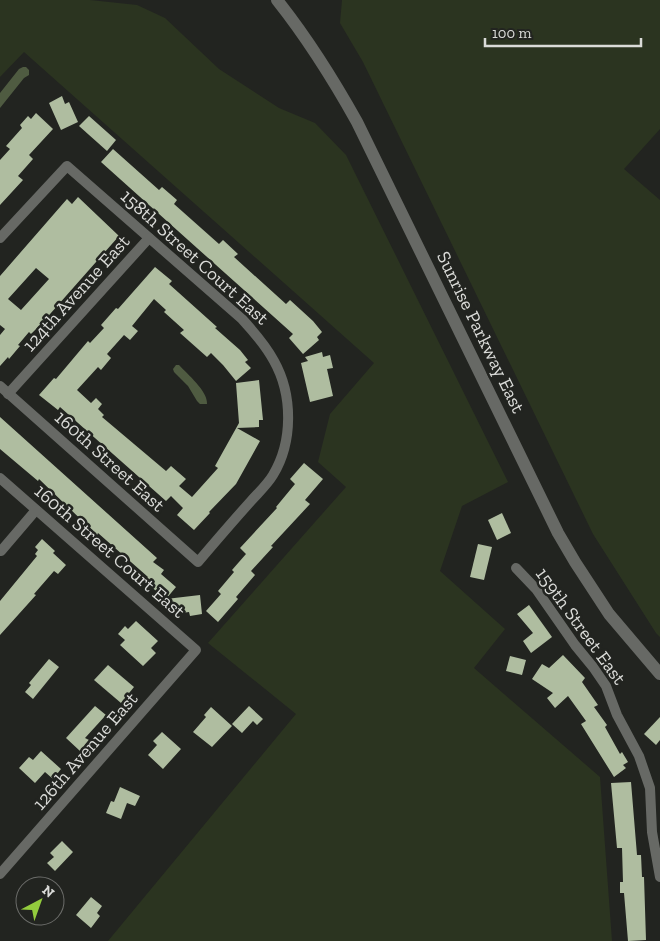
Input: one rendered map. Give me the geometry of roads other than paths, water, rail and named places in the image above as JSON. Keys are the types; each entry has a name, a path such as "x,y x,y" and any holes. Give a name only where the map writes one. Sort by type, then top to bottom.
{"street":[{"name":"Sunrise Parkway East","path":"277,0 303,33 331,76 357,122 558,533 609,614 660,674"},
{"name":"158th Street Court East","path":"0,238 67,166 242,319 254,332 275,362 284,386 288,408 286,446 273,476 198,562"},
{"name":"124th Avenue East","path":"8,394 150,238"},
{"name":"160th Street East","path":"0,386 198,562"},
{"name":"160th Street Court East","path":"0,478 196,650"},
{"path":"1,551 36,510"},
{"name":"159th Street East","path":"516,568 536,589 606,686 618,715 639,756 650,788 652,832 660,877"},
{"name":"126th Avenue East","path":"0,874 196,650"}]}
